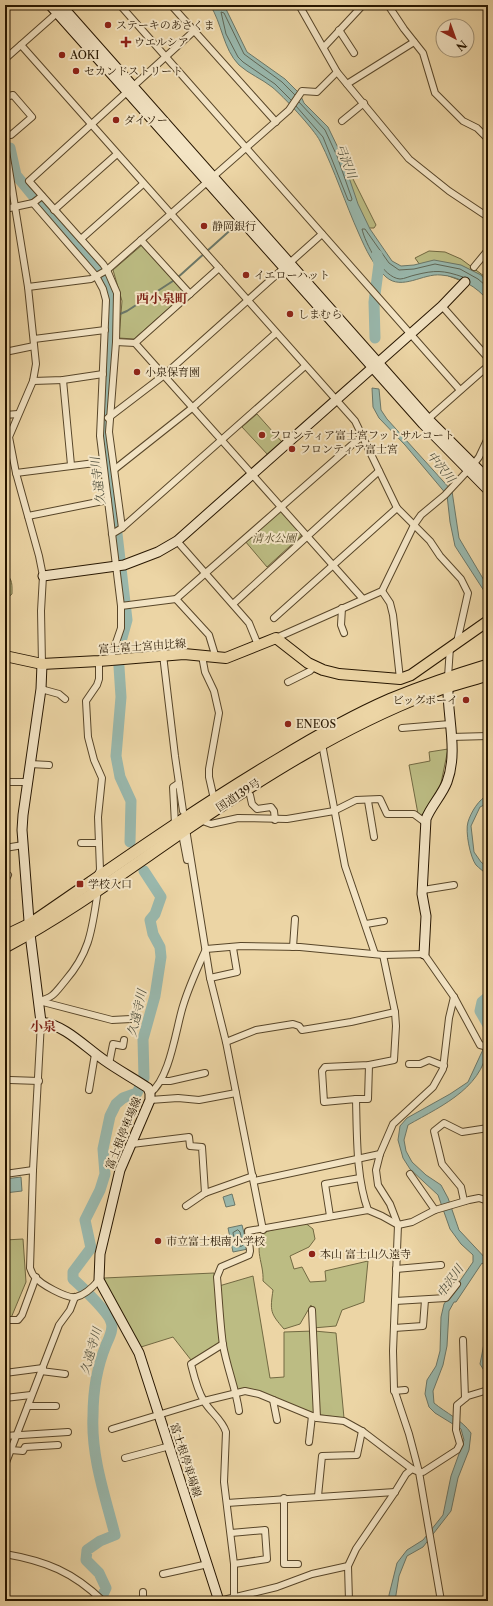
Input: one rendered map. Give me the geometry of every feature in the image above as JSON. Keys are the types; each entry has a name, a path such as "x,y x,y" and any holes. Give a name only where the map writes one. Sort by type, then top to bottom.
{"highway":[{"name":"国道139号","path":"5,947 97,885 185,834 200,820 254,784 322,744 448,682 488,665"},
{"name":"国道139号","path":"97,885 175,824 251,776 348,720 391,700 448,682 488,675"},
{"name":"国道139号","path":"5,936 30,929"}],"main road":[{"path":"276,638 296,655 314,666 339,674 400,679 411,675 488,621"},
{"name":"富士富士宮由比線","path":"5,656 42,664 192,654 226,658 276,638"}],"street":[{"path":"50,5 59,9 375,365 423,424 470,468 488,479"},
{"path":"120,5 460,390"},
{"path":"171,5 276,122"},
{"path":"299,5 337,72 409,159 449,191 488,217"},
{"path":"324,47 363,5"},
{"path":"388,5 404,29 423,53 435,93 463,121 477,128 488,139"},
{"path":"5,58 59,9"},
{"path":"339,30 354,53"},
{"path":"117,531 108,500 100,436 106,418 116,342 117,293 102,273 37,200 29,181 194,31"},
{"path":"347,84 414,42"},
{"path":"21,45 355,421 397,508 430,541 440,556 462,578 468,593 454,644 448,682 451,759 444,790 430,810 426,823 422,890 426,916 424,954 454,997 480,1045 488,1047"},
{"path":"28,287 91,279 102,273 276,122 289,110 302,91 318,92 337,72"},
{"path":"5,97 13,95 32,117 11,135 5,135"},
{"path":"342,121 364,103"},
{"path":"5,146 28,287 36,364 32,381 9,437 16,473 43,576 41,611 41,689 23,815 23,845 30,929 41,1022 33,1170 30,1268 36,1277 67,1297 75,1297 82,1294 96,1283"},
{"path":"54,210 117,154"},
{"path":"81,239 143,184"},
{"path":"5,209 37,200 54,210 81,239 102,273 103,289 106,300 103,374 106,418 115,469 122,606 121,628 116,660"},
{"path":"106,418 163,376 322,234"},
{"path":"141,240 190,294"},
{"path":"474,267 488,250"},
{"path":"116,342 135,343 219,268"},
{"path":"43,576 119,566 158,552 177,541 411,334 442,306 465,282"},
{"path":"442,306 488,358"},
{"path":"34,339 105,330"},
{"path":"115,469 192,408 276,333"},
{"path":"135,343 362,599"},
{"path":"5,352 34,346"},
{"path":"375,365 428,419 488,490"},
{"path":"117,531 305,366"},
{"path":"428,419 460,390 487,369"},
{"path":"32,381 63,380 103,374"},
{"path":"63,380 71,465"},
{"path":"5,415 18,414"},
{"path":"122,606 176,599 280,506 362,436"},
{"path":"276,638 382,591 414,525 421,515 443,496 470,468 479,457 488,438"},
{"path":"16,473 103,462"},
{"path":"233,604 379,471"},
{"path":"28,516 108,500"},
{"path":"274,618 397,508"},
{"path":"177,541 206,572 249,623 258,645"},
{"path":"382,591 390,603 394,615 400,679"},
{"path":"176,599 209,634 216,658"},
{"path":"342,608 342,626 344,634"},
{"path":"163,655 183,811"},
{"path":"202,656 205,672 214,691 219,713 209,769 209,777 214,799"},
{"path":"39,1001 51,998 73,972 85,952 92,928 100,870 98,817 102,778 94,760 88,737 86,701 97,685 99,679 99,661"},
{"path":"288,682 310,671 314,666"},
{"path":"41,689 59,694 65,698"},
{"path":"402,728 450,724"},
{"path":"451,737 488,736"},
{"path":"322,744 344,866 366,924 375,954"},
{"path":"30,764 49,765"},
{"path":"5,782 27,782"},
{"path":"175,824 173,787 179,784"},
{"path":"250,795 252,804 257,809 271,807 274,811 276,820"},
{"path":"200,820 211,824 238,818 276,820 334,811 356,800 368,801 380,799 387,814 414,814 426,823"},
{"path":"368,801 374,837"},
{"path":"185,834 189,872 193,875"},
{"path":"185,834 210,978 226,1042 263,1230"},
{"path":"81,843 99,843"},
{"path":"5,848 23,845"},
{"path":"5,881 8,875"},
{"path":"422,890 454,885"},
{"path":"294,919 294,947"},
{"path":"366,924 384,921"},
{"path":"206,949 233,948 241,946 294,947 383,955 424,954"},
{"path":"210,978 237,972 233,948"},
{"path":"150,1094 155,1090 161,1081 172,1052 183,1004 206,949"},
{"path":"369,1065 368,1099 324,1102 322,1071 325,1068 369,1065 394,1060 396,1012 383,955"},
{"path":"441,1601 428,1532 419,1472 409,1434 394,1391 393,1369 398,1225 390,1204 378,1185 376,1170 380,1154 393,1124 433,1087 443,1069 449,1018 454,997"},
{"path":"39,1001 112,1020 131,1019"},
{"path":"226,1042 256,1030 293,1024 299,1026 302,1030 351,1022 396,1012"},
{"name":"富士根停車場線","path":"41,1022 60,1028 109,1064 130,1076 150,1094 132,1144 120,1170 100,1254 96,1283 134,1342 170,1446 219,1601"},
{"path":"109,1064 112,1044 123,1046 124,1040"},
{"path":"89,1090 95,1054"},
{"path":"409,1064 420,1064 429,1060 444,1066"},
{"path":"161,1081 170,1081 205,1073"},
{"path":"10,1080 39,1081"},
{"path":"150,1094 199,1100 236,1093"},
{"path":"356,1099 360,1178 362,1194 368,1210"},
{"path":"464,1201 461,1187 442,1164 434,1131 444,1123 462,1132 488,1128"},
{"path":"132,1144 189,1137 190,1146 202,1147 205,1192"},
{"path":"186,1206 205,1192 253,1178 380,1154"},
{"path":"5,1174 33,1170"},
{"path":"410,1174 438,1209"},
{"path":"330,1216 325,1184 360,1178"},
{"path":"239,1412 237,1393 229,1373 223,1344 217,1277 220,1267 249,1255 248,1231 263,1230 330,1216 368,1210 398,1225 412,1222 452,1204 479,1198 488,1201"},
{"path":"396,1269 440,1265"},
{"path":"5,1320 18,1320 22,1315 36,1277"},
{"path":"395,1301 446,1298 457,1284"},
{"path":"5,1465 59,1325 70,1310 75,1297"},
{"path":"394,1328 423,1326 425,1300"},
{"path":"309,1442 314,1417 312,1310"},
{"path":"463,1340 464,1398"},
{"path":"223,1344 191,1364 196,1382 204,1401 224,1426 226,1432 224,1482 234,1564 235,1599"},
{"path":"5,1373 42,1369 65,1374"},
{"path":"394,1391 405,1390"},
{"path":"112,1429 204,1401 245,1392 259,1394 314,1417 344,1421 362,1431 412,1469 419,1472 430,1468 457,1450 460,1444 456,1430 455,1417 457,1405 464,1398 488,1390"},
{"path":"5,1398 32,1394"},
{"path":"272,1400 277,1420"},
{"path":"28,1406 56,1406"},
{"path":"318,1496 322,1456 356,1455 362,1431"},
{"path":"5,1436 68,1432"},
{"path":"11,1450 23,1451 25,1447 58,1445"},
{"path":"124,1458 170,1446"},
{"path":"349,1601 348,1566 356,1549 396,1492 406,1474 412,1469"},
{"path":"227,1503 284,1498 396,1492"},
{"path":"284,1498 284,1564 298,1564"},
{"path":"231,1533 265,1530 267,1559 234,1564"},
{"path":"5,1554 27,1558 52,1566 84,1583 103,1601"},
{"path":"162,1574 208,1564"},
{"path":"219,1601 235,1599 277,1587 312,1574 348,1566"},
{"path":"143,1592 143,1601"}],"green space":[{"path":"343,164 352,177 376,225 374,228 369,228 361,220"},
{"path":"142,245 185,294 134,339 119,338 122,301 113,270"},
{"path":"429,251 445,252 461,259 488,279 488,291 420,265 415,258"},
{"name":"フロンティア富士宮フットサルコート","path":"257,414 282,442 268,455 242,427"},
{"name":"清水公園","path":"281,511 302,535 267,567 245,541"},
{"path":"5,574 12,582 12,594 5,600"},
{"path":"448,749 440,788 422,815 418,814 409,765 430,761 429,752"},
{"path":"304,1222 313,1229 315,1239 309,1247 290,1256 294,1269 302,1267 310,1282 326,1281 325,1271 368,1261 364,1302 342,1310 336,1326 313,1328 311,1305 300,1324 284,1329 272,1311 271,1303 273,1290 263,1281 259,1245 264,1232"},
{"path":"23,1239 26,1282 11,1318 5,1317 5,1240"},
{"path":"214,1273 223,1341 191,1360 173,1337 141,1347 109,1294 104,1278"},
{"path":"253,1276 270,1378 284,1377 284,1332 314,1331 336,1333 344,1418 320,1415 248,1390 235,1391 226,1347 219,1286"}],"water":[{"path":"210,5 224,5 247,52 285,79 300,94 304,103 328,127 341,154 358,204 370,229 392,261 401,266 414,265 434,260 461,265 481,275 488,283 488,301 479,291 467,283 447,276 434,275 406,282 399,282 392,281 381,272 364,246 317,136 277,91 251,74 234,59 229,51"},
{"path":"372,388 379,389 381,410 387,419 452,491 459,538 488,587 488,597 455,546 450,522 447,495 405,445 379,418 373,407"},
{"path":"488,795 488,803 480,807 471,826 474,852 481,862 488,868 488,875 476,865 474,861 470,850 467,826 473,810"},
{"path":"488,998 488,1009 485,1014 488,1023 488,1039 486,1055 480,1069 472,1082 461,1092 435,1110 408,1125 404,1140 406,1151 412,1162 426,1175 441,1185 448,1198 459,1230 488,1261 488,1296 486,1266 482,1263 449,1311 447,1346 443,1365 433,1391 434,1403 459,1420 471,1433 469,1450 458,1478 451,1511 423,1547 407,1556 399,1576 395,1601 389,1601 389,1595 397,1563 407,1550 423,1540 443,1515 451,1476 464,1440 461,1429 435,1413 429,1407 425,1394 427,1380 436,1366 440,1351 441,1317 444,1304 473,1262 473,1255 461,1244 450,1229 438,1195 410,1169 403,1158 398,1140 400,1126 407,1118 468,1082 486,1043 486,1034 480,1014 481,1006"},
{"path":"21,1177 22,1191 5,1193 5,1179"},
{"path":"232,1194 235,1205 226,1207 223,1197"},
{"path":"242,1225 248,1249 233,1252 228,1228"},
{"path":"488,1323 488,1353 486,1359 488,1362 488,1377 480,1364"}],"waterway":[{"name":"久遠寺川","path":"10,148 16,175 99,270 104,278 112,304 105,388 104,422 127,620 118,652 121,697 116,756 120,777 131,801 130,842"},
{"path":"120,314 176,279 236,225"},
{"name":"中沢川","path":"375,338 374,302 379,264 377,255"},
{"name":"久遠寺川","path":"100,1601 106,1588 99,1573 86,1560 87,1550 100,1541 115,1535 96,1461 93,1431 93,1407 96,1380 100,1362 111,1334 112,1325 109,1318 100,1306 73,1279 73,1272 91,1248 85,1220 100,1190 105,1174 103,1149 110,1116 116,1104 123,1098 137,1093 144,1078 143,1039 155,996 161,957 160,947 153,934 150,920 155,914 161,897 144,871"},
{"name":"中沢川","path":"488,997 482,1002 480,1011 488,1025"}],"place":[{"name":"ステーキのあさくま","path":"108,25"},
{"name":"ウエルシア","path":"126,42"},
{"name":"AOKI","path":"62,55"},
{"name":"セカンドストリート","path":"76,71"},
{"name":"ダイソー","path":"116,120"},
{"name":"静岡銀行","path":"204,226"},
{"name":"イエローハット","path":"246,275"},
{"name":"しまむら","path":"290,314"},
{"name":"小泉保育園","path":"137,372"},
{"name":"フロンティア富士宮フットサルコート","path":"262,435"},
{"name":"フロンティア富士宮","path":"292,449"},
{"name":"ビッグボーイ","path":"466,700"},
{"name":"ENEOS","path":"288,724"},
{"name":"学校入口","path":"80,884"},
{"name":"市立富士根南小学校","path":"158,1241"},
{"name":"本山 富士山久遠寺","path":"312,1254"}],"district":[{"name":"西小泉町","path":"162,298"},
{"name":"小泉","path":"43,1026"}],"water label":[{"name":"弓沢川","path":"346,161"}]}
